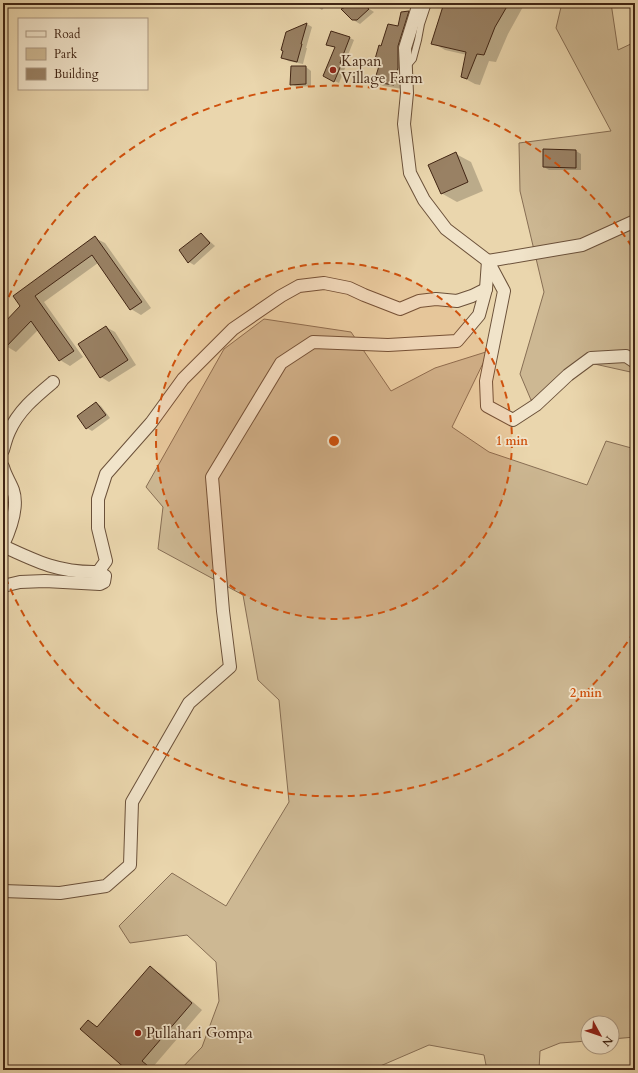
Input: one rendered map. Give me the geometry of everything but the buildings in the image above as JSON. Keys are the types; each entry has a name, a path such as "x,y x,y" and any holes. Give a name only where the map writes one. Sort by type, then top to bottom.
{"street":[{"path":"419,3 405,48 407,93 404,124 410,173 424,200 446,229 488,261 504,291 486,381 487,406 513,420 536,405 568,375 591,358 626,356 635,362"},
{"path":"488,261 582,245 635,220"},
{"path":"3,891 60,893 106,886 130,865 132,802 189,703 230,667 223,611 212,477 281,363 313,342 388,345 457,341 479,315 486,289 488,261"},
{"path":"98,572 106,561 98,528 98,499 106,474 151,423 183,379 233,329 281,296 299,286 324,283 349,288 400,309 419,301 436,299 457,301 486,289"},
{"path":"3,450 9,433 18,417 32,399 53,382"},
{"path":"3,467 14,492 15,509 4,539 37,562 75,572 98,572 105,576 104,582 100,584 45,581 20,582 3,586"}],"lane":[{"path":"406,67 413,59 420,24 428,3"}],"green space":[{"path":"562,3 611,3 618,50 635,42 635,373 590,363 556,391 531,400 520,374 544,292 520,191 519,143 611,131 556,28"},
{"path":"264,319 351,332 391,391 435,368 489,351 452,427 489,452 587,485 606,441 635,449 635,1037 620,1038 620,1015 580,1015 580,1042 560,1043 540,1051 539,1070 487,1070 484,1055 429,1045 374,1070 180,1070 202,1047 219,1001 216,962 187,935 130,943 119,926 172,873 226,906 289,802 279,700 258,680 243,595 158,549 163,507 146,487 224,349"}],"place":[{"name":"Kapan Village Farm","path":"333,70"},
{"name":"Pullahari Gompa","path":"138,1033"}]}
